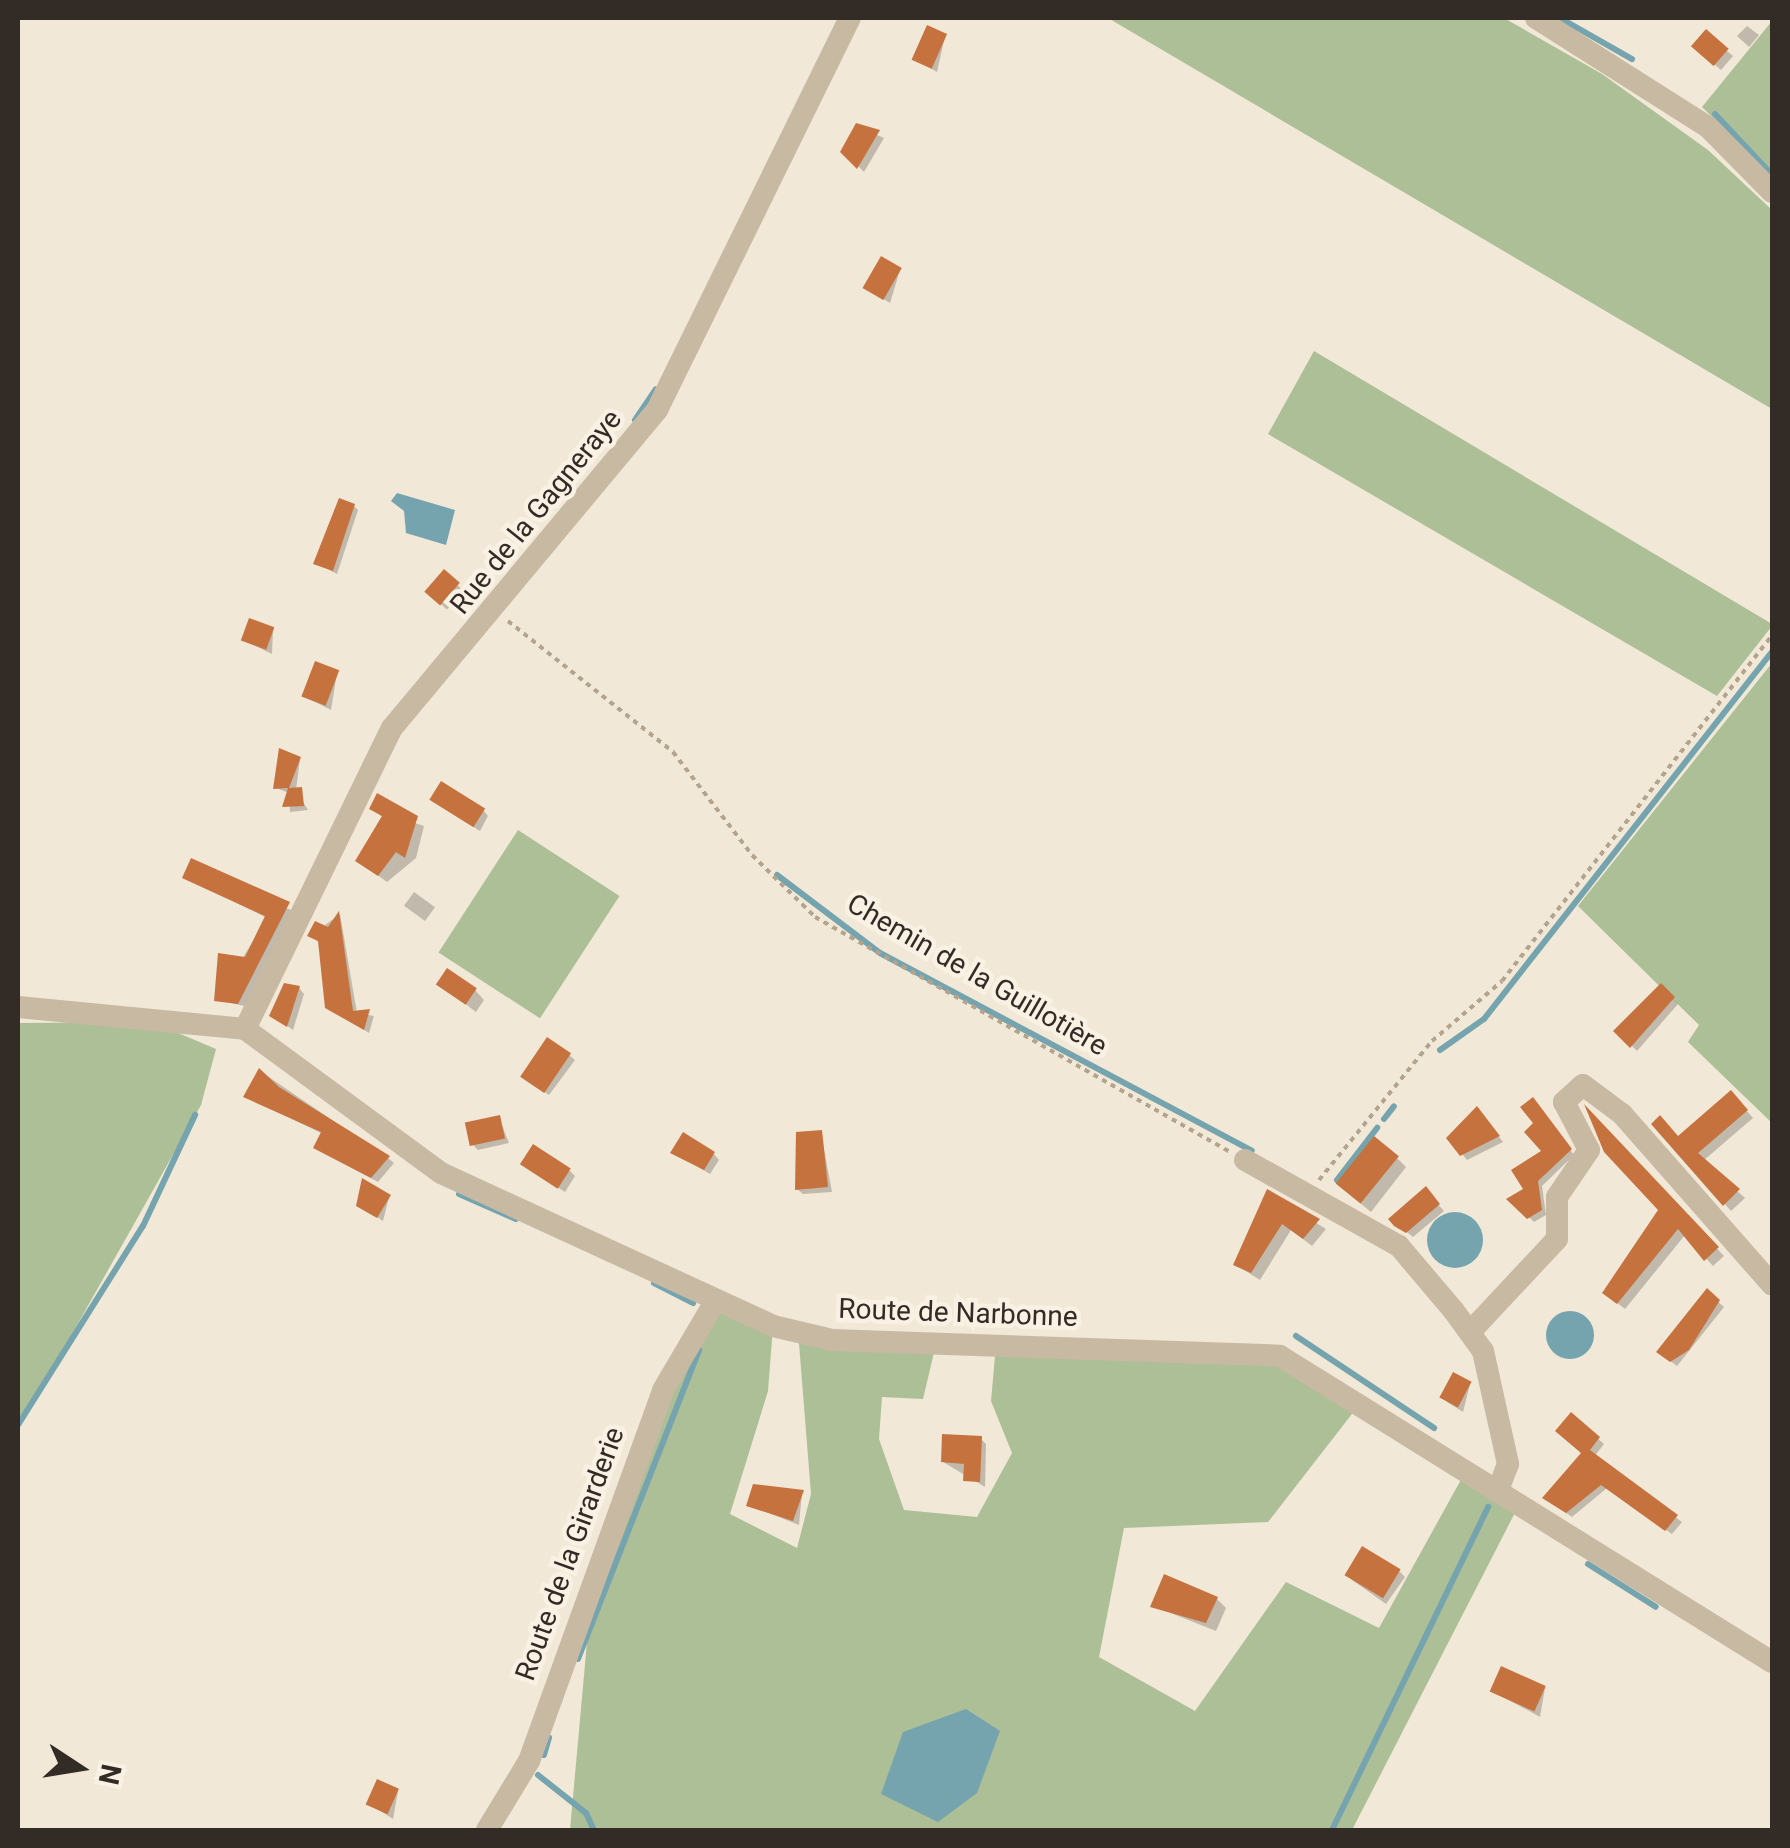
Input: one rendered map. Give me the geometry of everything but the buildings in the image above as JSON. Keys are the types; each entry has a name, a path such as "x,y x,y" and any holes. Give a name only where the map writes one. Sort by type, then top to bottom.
{"street":[{"name":"Rue de la Gagneraye","path":"245,1029 362,778 392,728 496,612 657,410 850,18"},
{"path":"1536,18 1708,128 1772,192"},
{"path":"18,1007 245,1029"},
{"name":"Route de Narbonne","path":"245,1029 441,1173 716,1300 832,1340 1280,1356 1499,1487 1772,1662"},
{"path":"1470,1332 1558,1239 1557,1197 1588,1150 1564,1102 1583,1084 1622,1114 1772,1286"},
{"path":"1245,1160 1309,1192 1400,1246 1470,1332 1506,1452 1499,1487"},
{"name":"Route de la Girarderie","path":"487,1830 529,1761 663,1390 716,1300"}],"path":[{"name":"Chemin de la Guillotière","path":"496,612 673,752 752,855 815,917 1245,1160"},
{"path":"1309,1192 1432,1041 1502,981 1772,636"}],"green space":[{"path":"1108,18 1504,18 1602,74 1708,150 1772,210 1772,409"},
{"path":"1772,21 1772,175 1702,107"},
{"path":"1314,351 1772,626 1717,696 1268,434"},
{"path":"1772,663 1772,1123 1688,1042 1699,1025 1578,906"},
{"path":"518,830 619,896 540,1018 438,952"},
{"path":"152,1022 216,1049 201,1105 18,1430 18,1023"},
{"path":"716,1300 773,1326 768,1391 730,1514 797,1548 811,1494 798,1331 936,1344 923,1399 882,1397 879,1439 904,1510 977,1517 1012,1453 991,1401 996,1345 1258,1352 1362,1401 1268,1522 1124,1528 1099,1657 1195,1711 1286,1582 1379,1628 1468,1467 1521,1501 1352,1830 570,1830 594,1565"}],"water":[{"path":"397,493 455,510 446,545 406,533 404,511 391,501"},
{"path":"1455,1212 1475,1220 1483,1240 1475,1260 1455,1268 1435,1260 1427,1240 1435,1220"},
{"path":"1570,1311 1587,1318 1594,1335 1587,1352 1570,1359 1553,1352 1546,1335 1553,1318"},
{"path":"966,1709 1000,1731 977,1793 938,1822 881,1794 903,1732"}],"waterway":[{"path":"1560,18 1632,59"},
{"path":"1715,114 1772,175"},
{"path":"635,420 656,389"},
{"path":"1440,1050 1484,1019 1772,652"},
{"path":"777,875 880,953 1252,1151"},
{"path":"1384,1119 1394,1106"},
{"path":"18,1425 143,1226 195,1115"},
{"path":"1337,1180 1377,1128"},
{"path":"459,1194 516,1219"},
{"path":"654,1283 693,1303"},
{"path":"1296,1336 1434,1428"},
{"path":"578,1659 699,1350"},
{"path":"1332,1830 1488,1507"},
{"path":"1588,1564 1656,1607"},
{"path":"544,1755 549,1738"},
{"path":"538,1775 586,1813 594,1830"}]}
